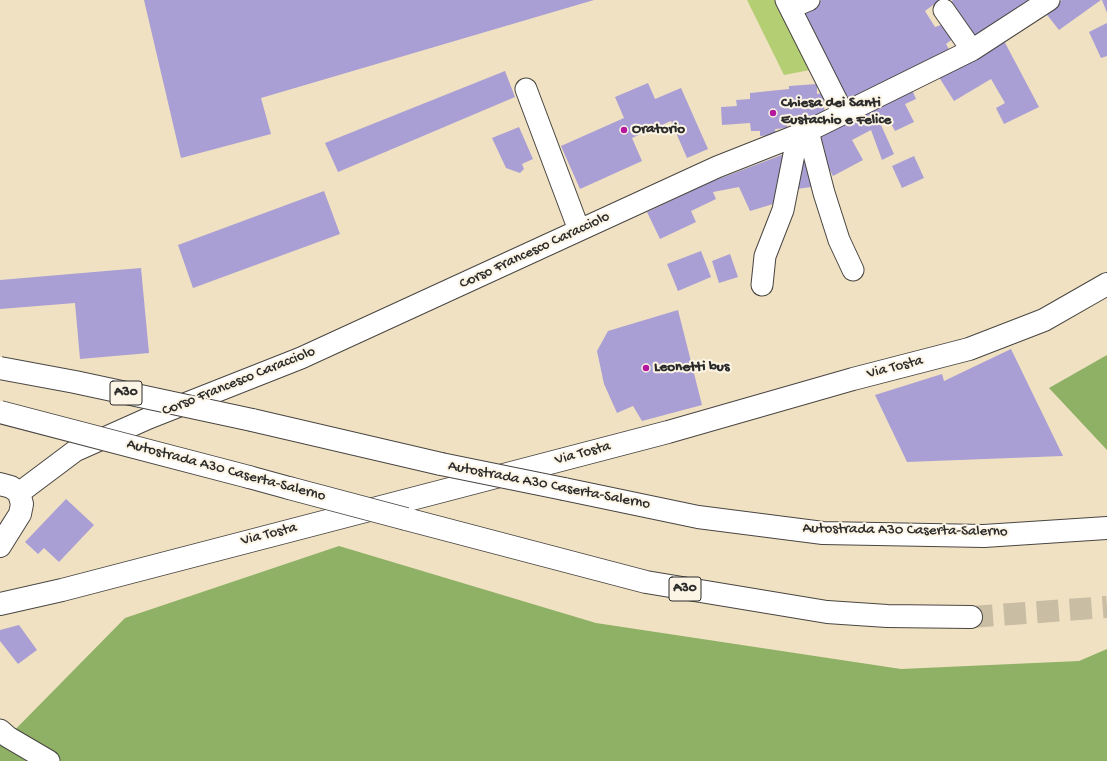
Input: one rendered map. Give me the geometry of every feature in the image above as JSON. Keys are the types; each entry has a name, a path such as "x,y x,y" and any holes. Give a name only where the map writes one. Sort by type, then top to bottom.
{"main road":[{"name":"Via Tosta","path":"0,604 62,590 450,490 668,432 853,379 969,349 1044,320 1107,284"},
{"name":"Autostrada A30 Caserta-Salerno","path":"0,368 76,382 252,420 441,464 698,517 823,533 984,536 1107,528"},
{"name":"Autostrada A30 Caserta-Salerno","path":"0,412 654,583 827,612 887,616 970,617"},
{"name":"Corso Francesco Caracciolo","path":"0,546 20,514 22,504 9,489"}],"street":[{"path":"810,0 788,4 844,113"},
{"name":"Corso Francesco Caracciolo","path":"9,489 75,451 149,418 301,358 717,167 803,132 844,113 972,50 1049,0"},
{"path":"944,10 972,50"},
{"path":"526,88 579,230"},
{"path":"803,132 839,240 853,270"},
{"path":"762,285 766,256 783,210 803,132"},
{"path":"0,730 8,737 49,761"}],"green space":[{"path":"747,0 776,0 815,69 784,75"},
{"path":"1107,355 1107,450 1049,388"},
{"path":"339,546 596,623 901,669 1079,661 1107,649 1107,761 0,761 0,745 125,618"}],"building":[{"path":"144,0 594,0 261,98 271,134 181,158"},
{"path":"822,0 940,0 925,11 935,27 944,24 954,38 946,44 951,53 895,82 847,100 801,10"},
{"path":"953,0 1039,0 970,41 947,4"},
{"path":"1062,0 1101,0 1059,30 1044,11"},
{"path":"1102,0 1107,0 1107,13"},
{"path":"1107,23 1107,56 1101,58 1089,32"},
{"path":"1002,37 1039,107 1004,124 996,108 1005,103 991,79 954,101 937,74"},
{"path":"505,71 515,97 338,172 325,143"},
{"name":"Oratorio","path":"648,83 655,99 681,88 708,149 687,158 671,121 632,138 642,161 580,189 561,146 624,118 615,97"},
{"name":"Chiesa dei Santi Eustachio e Felice","path":"817,84 817,94 823,93 825,118 787,121 787,128 775,129 776,135 760,136 760,131 751,131 750,123 722,125 721,107 737,106 736,100 750,99 750,93 789,89 789,86"},
{"path":"911,87 916,99 905,104 914,122 895,131 890,122 881,125 894,154 882,160 871,130 852,140 863,160 833,176 814,140"},
{"path":"519,127 533,159 522,164 524,169 520,173 506,168 492,138"},
{"path":"808,145 819,186 789,190"},
{"path":"792,151 783,201 750,211 739,187 713,192 716,199 691,211 696,222 660,239 647,212 708,183"},
{"path":"914,156 924,178 902,188 892,166"},
{"path":"324,191 340,234 193,288 178,245"},
{"path":"701,251 711,277 678,291 667,264"},
{"path":"730,254 738,277 719,283 712,261"},
{"path":"141,268 149,353 80,359 75,303 0,309 0,280"},
{"name":"Leonetti bus","path":"678,310 702,405 642,421 633,406 617,413 604,384 597,351 608,331"},
{"path":"1011,349 1063,456 907,462 875,395 942,374 944,381"},
{"path":"66,499 94,525 59,562 44,548 38,554 25,542"},
{"path":"19,625 37,650 18,664 0,641 0,630"}],"tunnel":[{"path":"971,617 1107,607"}],"place":[{"name":"Chiesa dei Santi Eustachio e Felice","path":"773,113"},
{"name":"Oratorio","path":"624,130"},
{"name":"Leonetti bus","path":"646,368"}]}
